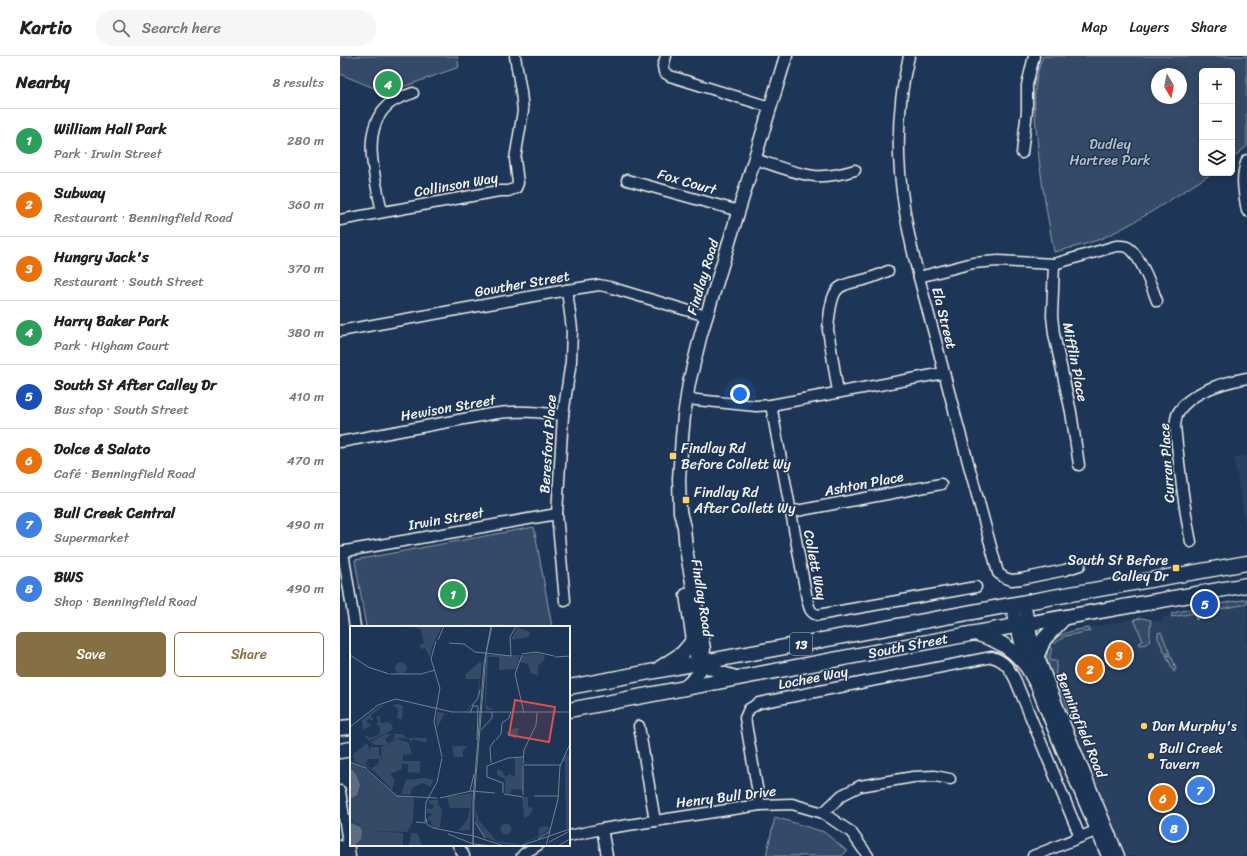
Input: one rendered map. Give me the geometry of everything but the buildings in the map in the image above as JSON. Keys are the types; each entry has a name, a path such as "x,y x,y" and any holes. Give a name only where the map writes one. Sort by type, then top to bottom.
{"highway":[{"name":"South Street","path":"570,687 1247,563"},
{"name":"South Street","path":"570,710 977,633 1247,585"},
{"path":"1037,655 1044,639 1064,618"},
{"path":"977,633 1001,642 1014,652 1025,663 1036,682"},
{"path":"652,672 683,653 693,641"},
{"path":"340,751 350,749"}],"main road":[{"name":"Findlay Road","path":"703,663 695,653 679,550 679,479 687,399 695,356 706,316 786,56"},
{"name":"Findlay Road","path":"680,512 684,527 686,549 704,649 703,663 700,672 695,679 682,689"},
{"name":"Benningfield Road","path":"1018,604 1022,625 1021,643 1036,682 1102,829 1118,856"},
{"name":"Benningfield Road","path":"1022,625 1031,637 1064,725 1102,829 1108,856"},
{"path":"703,663 719,672 739,678"}],"street":[{"name":"Collinson Way","path":"340,220 499,191 508,191 516,188 518,183 515,160 522,111 521,92 515,56"},
{"path":"666,56 663,66 664,72 670,76 770,107"},
{"name":"Ela Street","path":"909,56 899,118 899,166 904,208 919,277 998,572 1005,578 1012,580 1043,576 1080,565"},
{"path":"1022,153 1027,111 1028,85 1034,56"},
{"path":"382,212 371,152 373,132 381,113 388,105 413,93"},
{"path":"755,159 814,176 835,175 855,170"},
{"path":"1247,160 1243,173 1242,185 1247,211"},
{"name":"Fox Court","path":"627,180 739,212"},
{"path":"919,277 973,263 998,261 1054,264 1116,246 1124,246 1129,248 1137,258 1157,301"},
{"name":"Mifflin Place","path":"1054,264 1052,316 1054,334 1071,412 1079,465"},
{"path":"838,392 828,330 831,303 839,288 888,271"},
{"name":"Gowther Street","path":"340,331 599,285 706,316"},
{"name":"Beresford Place","path":"566,601 557,514 562,415 571,361 572,329 567,290"},
{"path":"687,399 749,405 771,405 944,373"},
{"name":"Curran Place","path":"1191,542 1180,477 1175,426 1176,417 1185,404 1212,387 1247,378"},
{"name":"Collett Way","path":"771,405 810,610 818,615 976,587"},
{"name":"Hewison Street","path":"340,442 509,411 527,411 562,415"},
{"name":"Ashton Place","path":"791,512 941,484"},
{"name":"Irwin Street","path":"341,552 557,514"},
{"path":"341,552 355,626"},
{"name":"Lochee Way","path":"760,804 745,718 749,708 759,703 992,657 1007,665 1015,679 1080,837"},
{"path":"639,726 655,821"},
{"path":"823,813 842,795 860,786 913,777 935,776 950,778"},
{"path":"340,791 350,856"},
{"name":"Henry Bull Drive","path":"570,836 602,829 760,804 792,804 823,813 851,832 868,856"},
{"path":"602,829 607,856"},
{"path":"1033,856 1102,829"},
{"path":"340,846 342,856"},
{"path":"459,846 464,856"},
{"path":"522,856 536,846"}],"shaded area":[{"path":"1247,455 1247,535 1234,457"},
{"path":"1247,599 1247,856 1126,856 1050,674 1047,658 1049,644 1058,636 1073,631 1139,618 1159,622 1172,613"}],"green space":[{"path":"340,56 457,56 459,67 386,93 340,74"},
{"name":"Dudley Hartree Park","path":"1043,56 1247,56 1247,146 1235,156 1235,68 1199,68 1199,176 1208,176 1148,214 1107,236 1095,241 1054,252 1038,152 1035,116 1035,86"},
{"path":"534,527 552,626 366,626 355,560"},
{"path":"1247,599 1247,604 1220,609 1219,604"},
{"path":"1197,608 1198,619 1196,620 1194,613 1172,617 1172,613"},
{"path":"1142,618 1151,620 1149,641 1147,644 1140,645 1139,643 1143,641 1134,619"},
{"path":"1089,628 1090,631 1065,636 1054,644 1051,641 1065,633"},
{"path":"1161,632 1170,654 1165,653 1158,638 1158,633"},
{"path":"1049,647 1052,648 1050,661 1057,661 1055,676 1067,704 1068,711 1065,709 1049,671 1047,655"},
{"path":"1166,655 1171,656 1176,668 1174,672"},
{"path":"775,817 824,832 847,851 842,856 766,856"}],"place":[{"name":"Harry Baker Park","path":"388,84"},
{"name":"Findlay Rd Before Collett Wy","path":"673,456"},
{"name":"Findlay Rd After Collett Wy","path":"686,500"},
{"name":"South St Before Calley Dr","path":"1176,568"},
{"name":"William Hall Park","path":"453,594"},
{"name":"South St After Calley Dr","path":"1205,604"},
{"name":"Hungry Jack's","path":"1119,655"},
{"name":"Subway","path":"1090,669"},
{"name":"Dan Murphy's","path":"1144,726"},
{"name":"Bull Creek Tavern","path":"1151,756"},
{"name":"Bull Creek Central","path":"1200,790"},
{"name":"Dolce & Salato","path":"1163,798"},
{"name":"BWS","path":"1174,828"}]}
